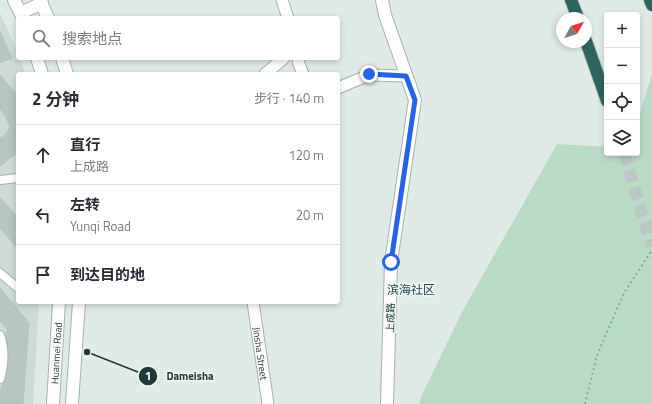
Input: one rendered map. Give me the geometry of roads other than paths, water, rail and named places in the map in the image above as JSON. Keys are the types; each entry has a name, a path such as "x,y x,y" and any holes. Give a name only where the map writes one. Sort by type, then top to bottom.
{"highway":[{"path":"571,0 576,12"},
{"path":"650,0 652,5"},
{"path":"588,48 604,92"}],"street":[{"path":"14,0 22,15 41,2 47,16"},
{"path":"282,0 287,16"},
{"name":"上成路","path":"382,0 385,14 415,100 391,262 387,404"},
{"path":"38,60 41,72"},
{"path":"63,60 66,72"},
{"path":"267,72 282,60"},
{"path":"298,60 298,64 302,72"},
{"path":"340,87 369,74 406,76"},
{"path":"0,180 16,178"},
{"path":"0,273 16,286"},
{"name":"Huanmei Road","path":"53,404 59,304"},
{"name":"Huanmei Road","path":"72,404 79,304"},
{"name":"Jinsha Street","path":"253,304 268,404"},
{"path":"0,335 3,351 3,366 0,379"}],"tunnel":[{"path":"625,156 652,246"}],"place":[{"name":"Dameisha","path":"87,352"}],"district":[{"name":"滨海社区","path":"411,290"}]}
